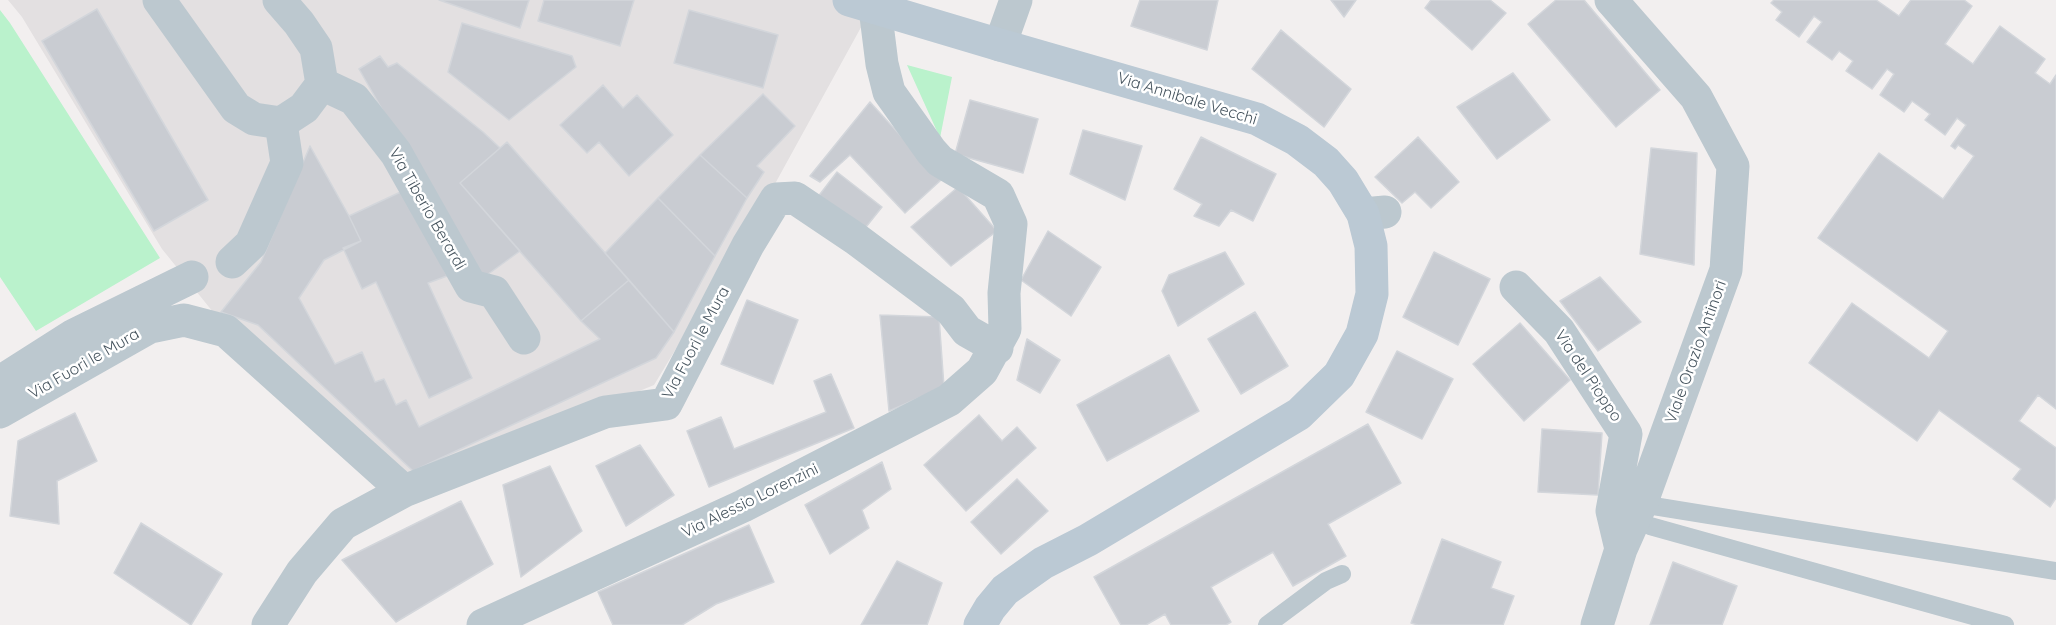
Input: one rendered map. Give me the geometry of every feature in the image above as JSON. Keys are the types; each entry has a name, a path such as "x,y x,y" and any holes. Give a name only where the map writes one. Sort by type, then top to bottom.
{"street":[{"path":"159,0 236,108 254,119 281,123 304,108 322,84 316,48 279,0"},
{"path":"1000,45 1016,0"},
{"name":"Viale Orazio Antinori","path":"1597,625 1621,549 1638,511 1726,270 1733,166 1695,97 1611,0"},
{"path":"862,4 889,92 940,161 998,195 1011,224 1004,293 1005,329 997,348"},
{"name":"Via Annibale Vecchi","path":"862,4 1257,118 1297,140 1326,162 1374,213 1371,246 1372,294 1362,334 1339,375 1299,414 1088,540 1043,563 1005,590 980,625"},
{"name":"Via Tiberio Berardi","path":"322,84 354,99 396,153 471,286 494,292 524,338"},
{"path":"232,262 251,244 287,163 281,123"},
{"name":"Via Fuori le Mura","path":"0,412 150,327 184,320 226,331 404,491 605,412 666,404 748,245 776,199 795,198 856,239 951,310 967,331 997,348"},
{"path":"0,382 74,334 192,277"},
{"name":"Via del Pioppo","path":"1516,287 1559,331 1626,434 1612,511 1621,549"},
{"name":"Via Alessio Lorenzini","path":"483,625 743,506 950,400 982,371 997,348"},
{"path":"268,625 302,572 343,524 404,491"}],"lane":[{"path":"1638,511 2056,571"},
{"path":"1638,511 1650,526 2005,625"},
{"path":"1267,625 1326,581 1342,574"}],"shaded area":[{"path":"8,0 876,0 765,202 654,385 411,485 213,312 162,249 22,17"}],"green space":[{"path":"0,10 160,258 36,331 0,277"},
{"path":"907,65 952,77 940,138"}],"building":[{"path":"439,0 529,0 520,28"},
{"path":"544,0 634,0 620,46 538,21"},
{"path":"1140,0 1218,0 1207,50 1131,26"},
{"path":"1331,0 1356,0 1344,17"},
{"path":"1431,0 1490,0 1506,13 1472,50 1425,8"},
{"path":"1556,0 1584,0 1660,90 1616,127 1528,24"},
{"path":"1774,0 1876,0 1899,16 1911,0 1964,0 1972,6 1945,44 1973,64 2000,26 2045,59 2035,73 2050,84 2056,75 2056,409 2038,395 2019,421 2056,448 2056,498 2050,507 2013,479 2021,469 1939,410 1917,441 1809,363 1852,303 1929,358 1948,331 1818,238 1879,153 1943,199 1974,156 1958,145 1955,149 1951,146 1966,125 1957,118 1945,135 1925,120 1930,114 1912,101 1904,112 1880,95 1894,74 1887,69 1872,89 1846,71 1853,61 1839,51 1832,60 1807,42 1822,22 1814,16 1799,37 1776,20 1782,12 1771,3"},
{"path":"97,9 208,200 154,231 42,41"},
{"path":"689,10 778,35 763,88 674,63"},
{"path":"462,23 572,56 576,67 509,120 448,72"},
{"path":"1281,30 1351,89 1324,127 1252,69"},
{"path":"380,56 388,67 397,63 500,148 460,183 520,251 480,280 359,69"},
{"path":"1513,73 1550,120 1497,159 1457,107"},
{"path":"603,85 623,108 637,95 673,135 629,176 599,142 587,153 560,125"},
{"path":"763,94 795,126 757,166 764,172 747,198 700,155"},
{"path":"970,100 1038,119 1023,173 955,154"},
{"path":"870,102 941,180 905,213 850,155 820,182 810,176"},
{"path":"1083,130 1142,146 1125,200 1070,174"},
{"path":"1201,137 1276,174 1253,221 1231,210 1219,226 1194,216 1202,204 1174,189"},
{"path":"1418,137 1459,182 1431,208 1415,192 1402,203 1375,177"},
{"path":"507,142 629,280 581,321 460,183"},
{"path":"310,146 361,241 324,260 299,298 335,364 362,352 375,382 384,379 396,405 406,400 419,427 600,339 581,321 629,280 674,332 656,358 413,471 258,325 221,312 261,262"},
{"path":"1651,148 1697,153 1694,265 1640,254"},
{"path":"700,155 747,198 715,256 658,198"},
{"path":"837,172 882,207 858,237 814,202"},
{"path":"958,187 997,231 951,266 911,227"},
{"path":"407,189 447,276 428,283 472,378 429,398 376,282 362,289 343,248 361,241 349,216"},
{"path":"658,198 715,256 674,332 605,253"},
{"path":"1048,231 1101,267 1071,316 1021,280"},
{"path":"1225,252 1244,284 1178,326 1162,291 1169,275"},
{"path":"1434,252 1490,279 1458,345 1403,317"},
{"path":"1600,277 1641,322 1598,351 1560,301"},
{"path":"747,300 798,320 773,384 721,364"},
{"path":"1255,312 1288,366 1241,394 1208,339"},
{"path":"880,315 939,317 944,387 889,411"},
{"path":"1520,323 1570,380 1524,421 1473,364"},
{"path":"1027,339 1060,360 1040,393 1017,380"},
{"path":"1397,351 1453,379 1422,439 1366,412"},
{"path":"1169,355 1199,411 1107,461 1077,405"},
{"path":"831,374 854,428 709,487 687,431 721,417 734,449 826,412 814,381"},
{"path":"75,413 97,461 57,481 59,524 10,516 18,441"},
{"path":"979,415 1002,441 1017,427 1036,448 966,511 924,465"},
{"path":"1368,424 1401,483 1328,524 1346,556 1293,586 1273,552 1211,587 1231,622 1226,625 1171,625 1165,614 1146,625 1121,625 1094,577"},
{"path":"1542,429 1602,433 1598,495 1538,492"},
{"path":"640,445 674,495 626,526 596,466"},
{"path":"882,462 891,489 862,510 869,528 830,554 805,505"},
{"path":"550,466 582,531 521,577 503,485"},
{"path":"1017,479 1048,511 1001,554 971,522"},
{"path":"461,501 493,564 396,622 342,560"},
{"path":"141,523 222,574 191,625 114,573"},
{"path":"749,525 774,582 716,604 682,625 613,625 598,592"},
{"path":"1442,539 1501,562 1491,588 1514,596 1503,625 1418,625 1411,623"},
{"path":"897,561 942,583 927,625 861,625"},
{"path":"1673,562 1737,586 1722,625 1650,625"}]}
